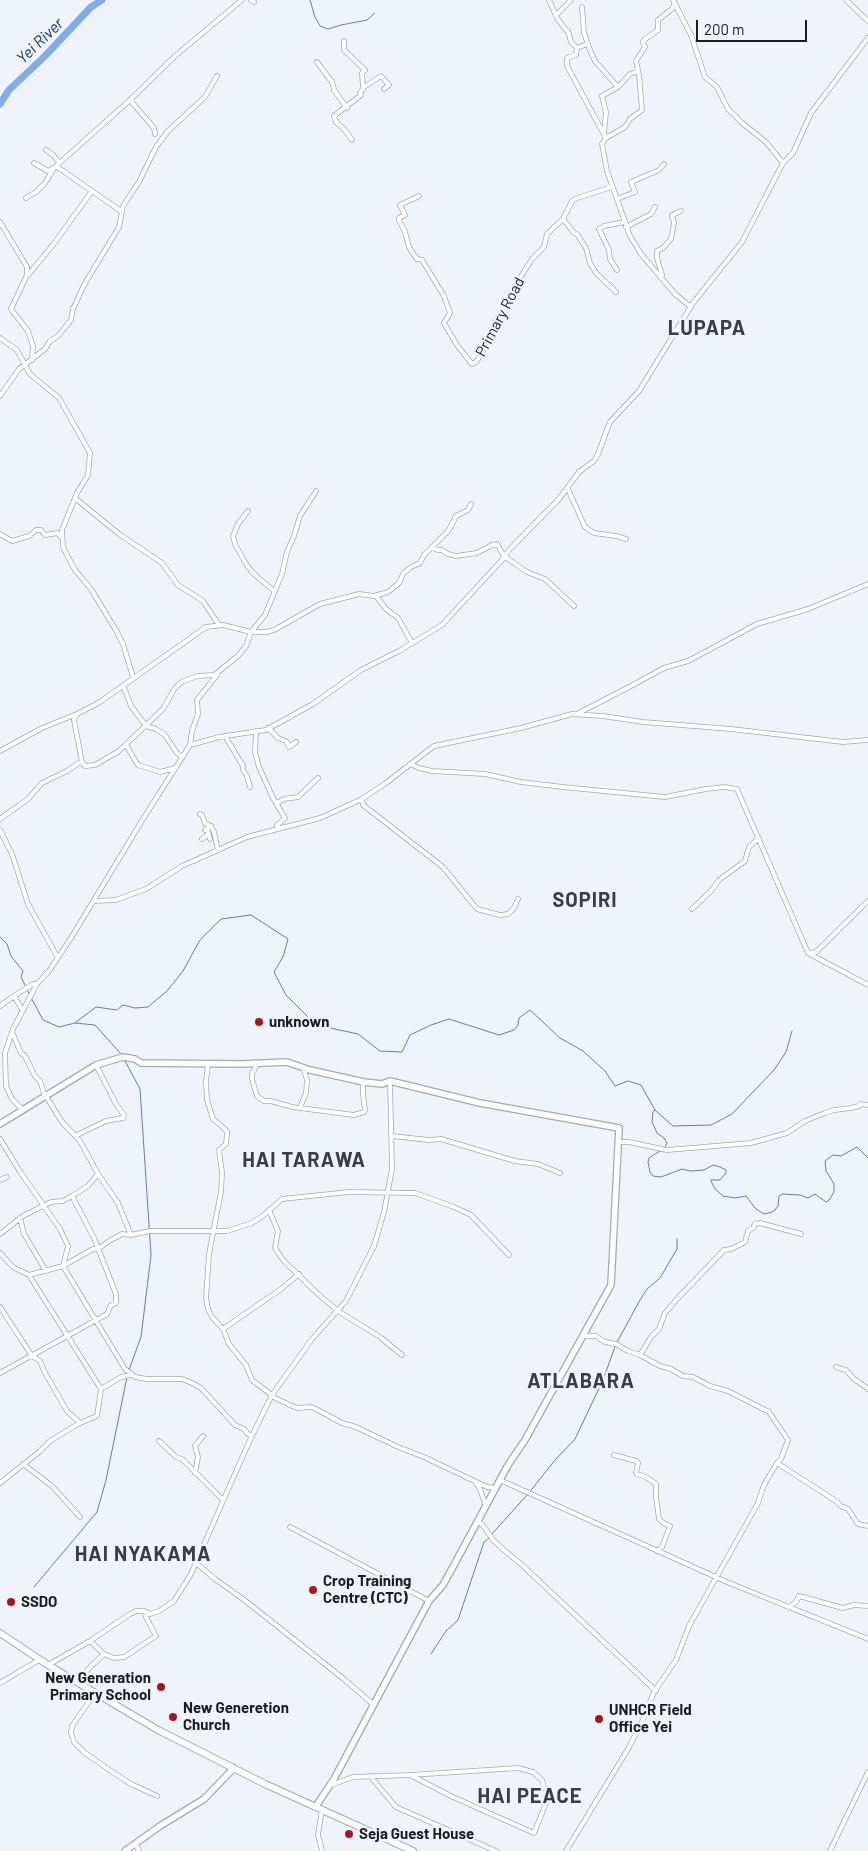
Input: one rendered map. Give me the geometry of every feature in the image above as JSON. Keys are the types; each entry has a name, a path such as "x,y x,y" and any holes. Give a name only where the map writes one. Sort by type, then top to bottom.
{"main road":[{"path":"0,1633 39,1660 158,1730 265,1784 413,1851"}],"street":[{"path":"34,163 48,171 56,165 130,100 175,56 242,0"},
{"path":"549,0 556,15 568,31 571,42 577,48"},
{"path":"556,15 571,0"},
{"path":"846,0 868,21"},
{"path":"605,137 625,127 630,119 642,110 636,61 645,47 643,42 658,30 658,20 672,9 674,2"},
{"path":"674,2 691,36 705,77 717,87 728,109 766,142 782,163"},
{"path":"582,7 587,44 595,61 618,88"},
{"path":"190,745 268,728 313,704 361,670 412,643 442,624 568,489 579,472 594,461 606,437 610,422 638,391 691,307 742,242 782,163 793,153 811,114 868,38"},
{"path":"344,41 344,50 365,70 362,73 363,89"},
{"path":"577,48 587,44"},
{"path":"577,48 576,55 567,58 567,66 605,137"},
{"path":"317,62 332,82 334,90 347,108"},
{"path":"638,70 630,74 618,88 602,96 606,112 605,137 602,144 612,187 625,225 642,254 675,294 691,307"},
{"path":"0,396 15,373 49,345 50,341 58,336 71,320 73,309 84,285 119,227 121,211 139,182 159,142 168,131 205,97 217,76"},
{"path":"352,140 336,122 334,116 347,108 361,95 360,93 363,89 381,76 388,85 384,89"},
{"path":"130,100 154,128 155,134"},
{"path":"26,198 46,183 56,165 54,155 46,150"},
{"path":"617,199 635,192 630,182 659,170 664,164"},
{"path":"56,165 121,211"},
{"path":"612,187 572,201 563,219 574,233 577,234 586,248 590,263 596,273 616,292"},
{"path":"32,360 33,346 28,331 11,310 29,273 53,245 92,192"},
{"name":"Primary Road","path":"419,196 400,205 405,215 399,218 399,220 409,247 417,259 421,259 440,287 450,313 444,323 457,345 472,364 476,362 487,345 494,321 510,300 518,281 532,259 544,247 547,234 563,219"},
{"path":"617,270 610,259 609,250 599,229 604,226 625,225 651,214 655,207"},
{"path":"664,280 657,258 657,251 664,247 672,238 674,223 672,215 682,211"},
{"path":"0,222 29,273"},
{"path":"0,338 17,350 30,374 59,398 90,453 88,475 75,498 62,530 63,547 75,570 91,589 117,632 123,644 133,677"},
{"path":"568,489 585,526 594,533 626,539"},
{"path":"22,1109 12,1099 6,1086 5,1054 12,1032 37,984 58,958 94,902 190,745 192,730 198,714 197,700 218,673 238,656 246,646 251,632 265,615 282,574 287,552 300,516 316,491"},
{"path":"75,498 119,534 162,563 178,585 203,601 218,625"},
{"path":"0,750 42,728 77,714 158,662 206,627 218,625 251,632 274,630 320,604 359,594 376,596 388,592 399,584 403,574 420,563 424,555 449,530 456,516 468,510 471,504"},
{"path":"248,510 238,524 233,536 235,544 253,573 274,591"},
{"path":"0,534 12,541 29,536 36,530 41,530 45,535 58,533 62,539"},
{"path":"432,548 442,550 448,554 460,555 476,553 497,544 504,556 527,572 545,579 574,606"},
{"path":"94,902 116,900 146,889 182,866 247,838 320,818 362,798 386,783 434,746 521,728 576,714 664,668 688,661 757,624 808,610 868,584"},
{"path":"376,596 398,618 412,643"},
{"path":"77,714 74,720 82,762 85,766 95,765 126,745 163,709 175,688 184,681 198,676 212,676 218,673"},
{"path":"123,685 131,706 146,726 156,729 165,735 177,753 182,757"},
{"path":"576,714 643,722 731,729 834,742 868,740"},
{"path":"268,728 278,738 286,741 289,747 296,742"},
{"path":"256,731 255,752 259,767 285,818 277,825 280,828"},
{"path":"225,736 243,766 250,787"},
{"path":"126,745 137,760 138,765 160,772 175,768"},
{"path":"0,819 28,799 42,783 82,762"},
{"path":"410,764 432,771 485,774 563,787 665,797 706,789 738,789 808,953 868,985"},
{"path":"277,803 284,799 298,796 318,778"},
{"path":"362,798 364,805 443,867 477,909 500,915 508,914 514,908 518,899"},
{"path":"200,814 210,836 202,839"},
{"path":"207,828 214,832 218,850"},
{"path":"0,830 12,854 28,904 58,958"},
{"path":"692,909 719,880 744,860 749,847 759,838"},
{"path":"808,953 816,952 868,902"},
{"path":"0,1006 33,984 37,984"},
{"path":"14,996 23,1011"},
{"path":"12,1032 21,1053 25,1056 35,1076 40,1081 45,1095 62,1122 83,1146 98,1174 118,1203 131,1235"},
{"path":"0,1124 96,1065 123,1057 135,1059 140,1063 257,1064 287,1062 363,1082 382,1084 390,1081 480,1103 619,1128 611,1285 442,1584 429,1601 330,1785 319,1808 318,1835 322,1851"},
{"path":"208,1064 207,1100 213,1119 227,1131 227,1134 226,1144 219,1150 222,1173 218,1209 213,1231 206,1298 212,1317 222,1329 229,1344 248,1368 252,1380 277,1398 297,1408 316,1409 342,1423 358,1428 475,1482 495,1488"},
{"path":"257,1064 252,1079 257,1096 264,1100 300,1108 354,1115 364,1112 363,1082"},
{"path":"75,1136 106,1121 123,1118 124,1115 116,1104 96,1065"},
{"path":"300,1108 306,1094 307,1080 303,1067"},
{"path":"48,1665 90,1641 130,1614 136,1611 150,1614 174,1601 191,1574 272,1394 312,1340 338,1311 364,1268 374,1246 388,1192 393,1158 390,1081"},
{"path":"618,1142 666,1150 751,1143 786,1133 805,1121 828,1112 851,1108 860,1104 868,1105"},
{"path":"392,1136 441,1140 515,1161 538,1164 560,1172"},
{"path":"0,1138 43,1206 60,1229 68,1246 63,1266 95,1321 130,1375"},
{"path":"0,1234 20,1218 51,1202 63,1201 72,1196 88,1186 98,1174"},
{"path":"0,1180 7,1176"},
{"path":"29,1275 63,1266 93,1249 98,1249 122,1234 131,1235 150,1231 227,1231 241,1228 264,1215 282,1199 340,1193 415,1193 464,1211 484,1227 510,1254"},
{"path":"0,1373 107,1314 110,1305 116,1303 116,1294 98,1249 79,1206 72,1196"},
{"path":"268,1210 278,1231 275,1248 284,1260 338,1311 380,1337 402,1355"},
{"path":"20,1218 24,1234 46,1271"},
{"path":"640,1355 651,1337 660,1329 663,1316 668,1309 724,1250 731,1249 745,1242 748,1231 755,1224 760,1223 801,1234"},
{"path":"0,1253 13,1267 29,1275 101,1389 97,1416 80,1423 50,1441 0,1483"},
{"path":"222,1329 281,1289 299,1274"},
{"path":"0,1307 32,1356 40,1361 67,1410 80,1423"},
{"path":"566,1851 628,1749 656,1691 676,1660 690,1626 758,1503 764,1485 781,1459 788,1440 768,1412 728,1391 715,1388 693,1377 683,1376 640,1355 628,1352 616,1344 605,1342 596,1336 586,1336 584,1334"},
{"path":"836,1367 846,1370 853,1378 868,1388"},
{"path":"101,1389 121,1376 130,1375 147,1379 182,1379 202,1388 235,1425 244,1429 252,1436"},
{"path":"195,1472 198,1457 195,1446 203,1436"},
{"path":"159,1441 176,1457 182,1459 223,1500"},
{"path":"614,1454 636,1461 638,1463 636,1473 656,1484 659,1519 670,1526 662,1547 657,1551"},
{"path":"777,1463 848,1509 858,1524 868,1526"},
{"path":"23,1464 52,1486 80,1517"},
{"path":"500,1480 657,1551 868,1639"},
{"path":"475,1482 480,1487 486,1506"},
{"path":"477,1522 482,1524 504,1550 656,1691"},
{"path":"290,1526 429,1601"},
{"path":"196,1563 374,1705"},
{"path":"789,1606 796,1602 799,1596 843,1608 854,1605 868,1606"},
{"path":"90,1641 104,1654 114,1658 124,1657 155,1638 156,1636 146,1617 147,1612"},
{"path":"80,1684 88,1669 104,1654"},
{"path":"0,1683 39,1660"},
{"path":"95,1693 72,1726 71,1734 74,1742 85,1753 111,1771 131,1784 157,1796"},
{"path":"124,1851 204,1799 234,1768"},
{"path":"330,1785 353,1777 518,1768 532,1772 542,1780 547,1795 546,1803 534,1833 470,1805 410,1775"},
{"path":"830,1851 868,1772"},
{"path":"370,1776 396,1807 496,1851"},
{"path":"135,1843 138,1851"}],"waterway":[{"name":"Yei River","path":"0,104 9,90 45,56 91,7 102,0"},
{"path":"310,0 320,26 328,29 367,20 375,13"},
{"path":"75,1023 96,1007 117,1010 123,1005 135,1008 148,1007 167,991 183,971 200,940 221,919 251,915 288,939 283,957 274,972 286,995 316,1025 358,1034 380,1051 402,1052 410,1035 449,1019 499,1035 514,1030 518,1025 519,1018 530,1010 560,1038 583,1051 605,1071 615,1086 628,1081 641,1085 655,1110 673,1126 711,1125 732,1114 774,1070 786,1052 792,1031"},
{"path":"0,937 7,944 11,956 23,971 21,977 26,987"},
{"path":"27,990 43,1020 59,1027 75,1023 95,1025 122,1055"},
{"path":"124,1059 140,1089 151,1255 141,1337 129,1370"},
{"path":"655,1110 652,1122 657,1133 667,1143 664,1149"},
{"path":"660,1151 649,1158 650,1172 653,1176 661,1177 682,1169 690,1171 704,1170 713,1165 720,1167 726,1170 726,1173 720,1180 711,1180 715,1189 723,1196 735,1198 746,1196 756,1209 764,1214 775,1210 778,1206 779,1196 782,1194 800,1195 808,1198 815,1194 826,1202 829,1200 834,1192 834,1184 826,1171 825,1161 833,1155 841,1156 857,1147 868,1158"},
{"path":"491,1535 575,1439 603,1380 616,1344 647,1289 660,1278 677,1249 677,1239"},
{"path":"34,1587 97,1512 106,1480 127,1377"},
{"path":"431,1654 446,1631 458,1620 484,1542 489,1538"}],"place":[{"name":"unknown","path":"259,1022"},
{"name":"Crop Training Centre (CTC)","path":"313,1590"},
{"name":"SSDO","path":"11,1602"},
{"name":"New Generation Primary School","path":"161,1687"},
{"name":"New Generetion Church","path":"173,1717"},
{"name":"UNHCR Field Office Yei","path":"599,1719"},
{"name":"Seja Guest House","path":"349,1834"}],"district":[{"name":"LUPAPA","path":"707,328"},
{"name":"SOPIRI","path":"585,900"},
{"name":"HAI TARAWA","path":"304,1160"},
{"name":"ATLABARA","path":"581,1381"},
{"name":"HAI NYAKAMA","path":"143,1554"},
{"name":"HAI PEACE","path":"530,1796"}]}
